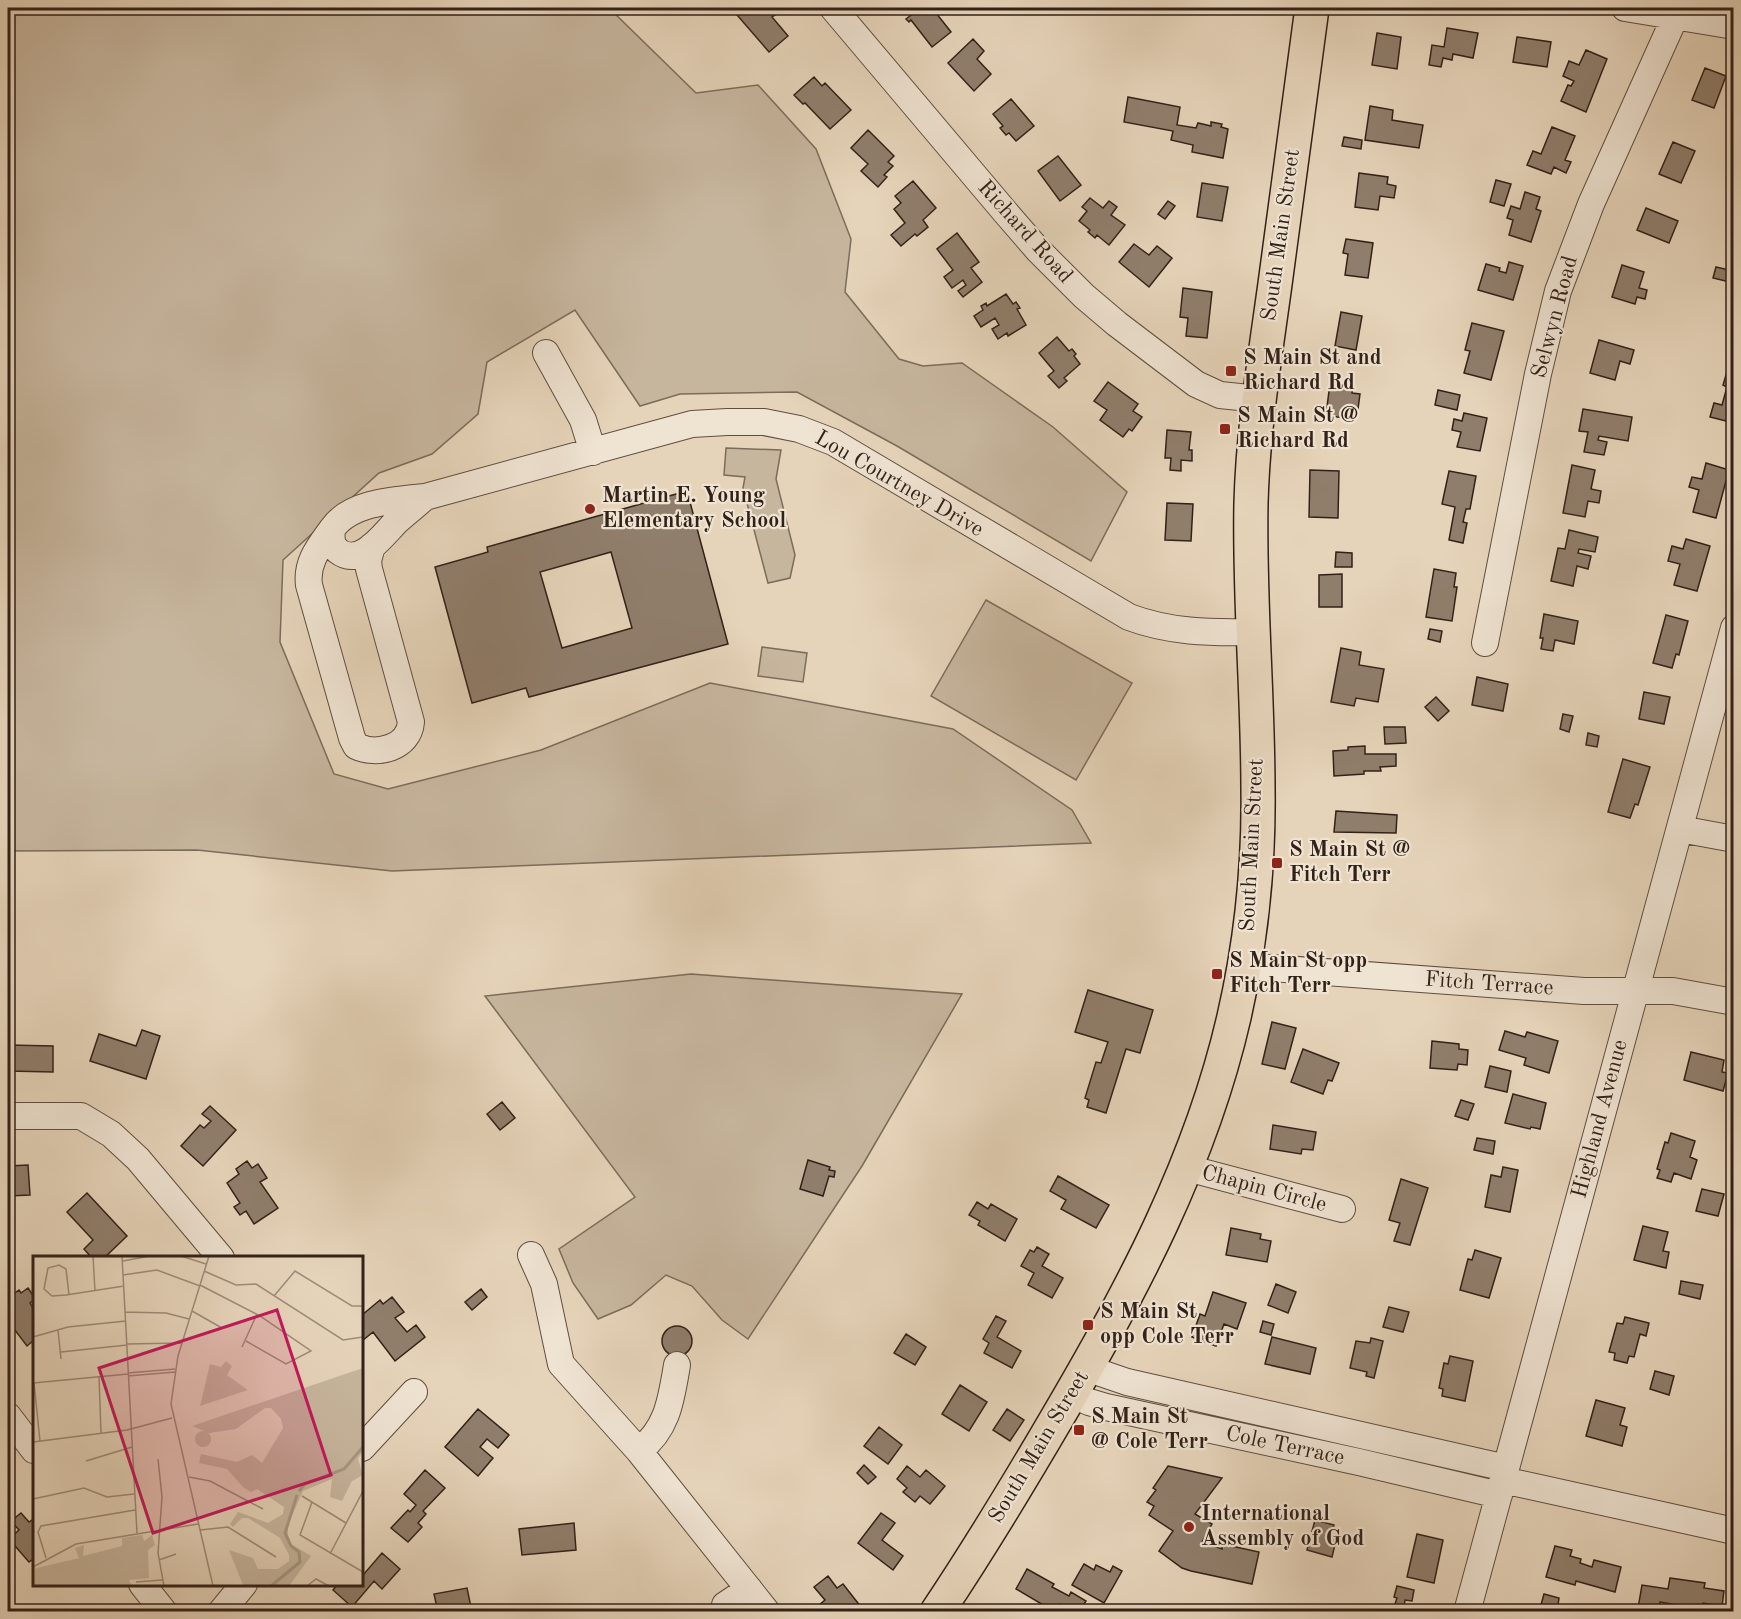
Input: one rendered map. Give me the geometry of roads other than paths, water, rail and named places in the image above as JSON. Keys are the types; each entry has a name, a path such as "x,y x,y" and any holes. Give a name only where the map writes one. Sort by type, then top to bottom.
{"main road":[{"name":"South Main Street","path":"942,1609 1079,1381 1148,1253 1187,1168 1220,1068 1233,1020 1244,966 1255,877 1258,822 1258,764 1252,632 1251,501 1259,399 1312,8"}],"street":[{"name":"Richard Road","path":"833,8 1038,250 1084,296 1117,324 1202,387 1220,395 1259,399"},
{"path":"1625,8 1677,12 1734,26"},
{"name":"Selwyn Road","path":"1485,643 1538,374 1558,291 1591,204 1677,12"},
{"path":"546,353 583,420 593,452"},
{"name":"Lou Courtney Drive","path":"425,497 372,546 358,554 344,554 333,545 332,529 339,520 360,509 395,500 425,497 692,424 764,422 815,434 848,451 1114,610 1145,623 1183,630 1216,633 1252,632"},
{"path":"332,529 312,558 309,568 309,585 352,738 356,746 372,750 391,747 402,741 409,733 411,722 369,569 368,561 372,546"},
{"name":"Highland Avenue","path":"1467,1611 1734,628"},
{"path":"1680,829 1734,839"},
{"name":"Fitch Terrace","path":"1244,966 1584,991 1673,991 1734,1002"},
{"path":"8,1116 81,1116 111,1134 138,1160 220,1256"},
{"name":"Chapin Circle","path":"1187,1168 1342,1209"},
{"path":"531,1255 544,1284 561,1364 639,1451 767,1611"},
{"path":"639,1451 654,1439 663,1422 671,1399 677,1365"},
{"name":"Cole Terrace","path":"1079,1381 1127,1382 1503,1481 1734,1531"},
{"path":"364,1440 414,1392"},
{"path":"8,1416 33,1449"},
{"path":"144,1586 164,1611"},
{"path":"221,1611 242,1586"},
{"path":"725,1605 749,1589"}],"place":[{"name":"S Main St and Richard Rd","path":"1231,371"},
{"name":"S Main St @ Richard Rd","path":"1225,429"},
{"name":"Martin E. Young Elementary School","path":"590,509"},
{"name":"S Main St @ Fitch Terr","path":"1277,863"},
{"name":"S Main St opp Fitch Terr","path":"1217,974"},
{"name":"S Main St opp Cole Terr","path":"1088,1325"},
{"name":"S Main St @ Cole Terr","path":"1079,1430"},
{"name":"International Assembly of God","path":"1189,1527"}]}
